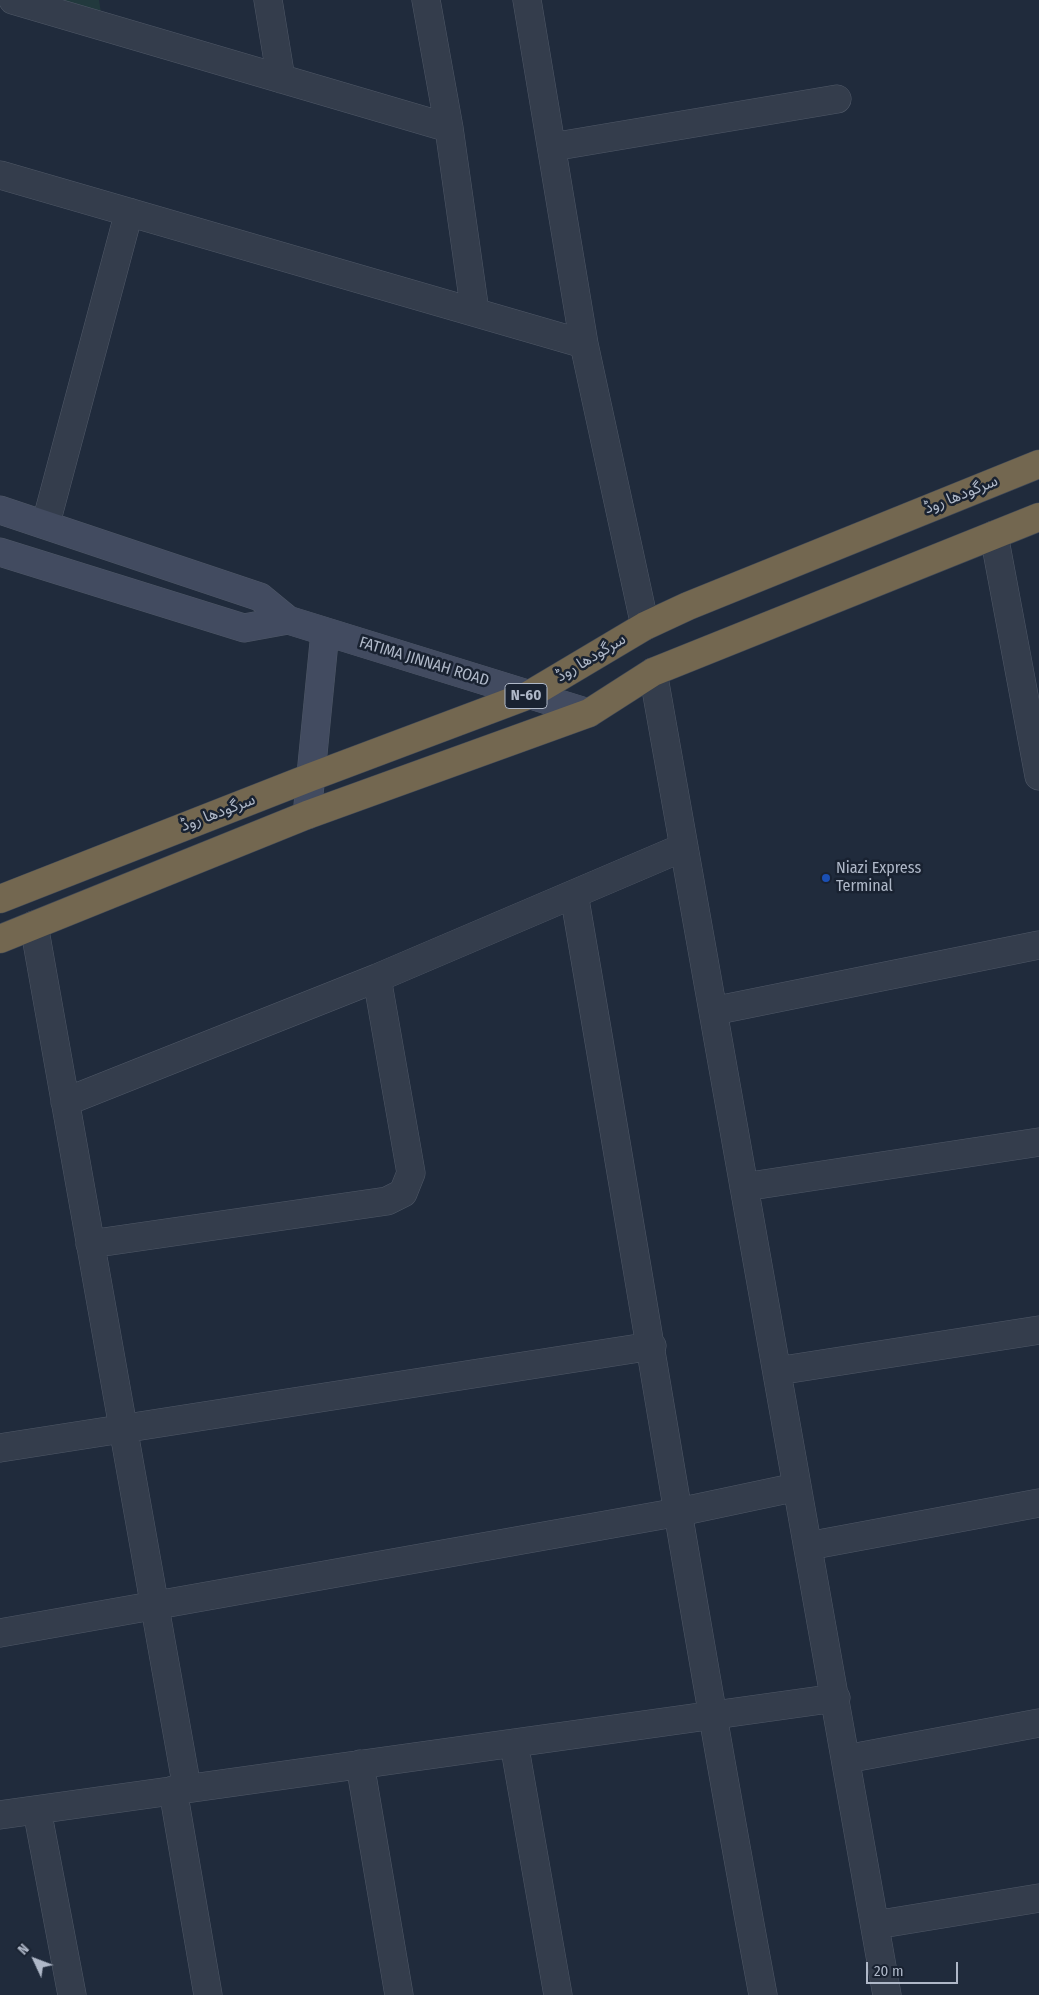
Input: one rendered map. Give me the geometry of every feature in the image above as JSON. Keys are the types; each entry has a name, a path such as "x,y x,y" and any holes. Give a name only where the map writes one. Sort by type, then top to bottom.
{"highway":[{"name":"سرگودھا روڈ","path":"0,899 310,776 529,695 645,626 688,606 1039,464"},
{"name":"N-60","path":"0,939 307,814 589,713 653,672 1039,517"}],"main road":[{"name":"FATIMA JINNAH ROAD","path":"0,510 260,597 288,620 589,713"},
{"name":"FATIMA JINNAH ROAD","path":"0,552 244,628 288,620"},
{"path":"307,814 324,632"}],"street":[{"path":"13,0 449,128"},
{"path":"268,0 281,79"},
{"path":"426,0 449,128 475,312"},
{"path":"527,0 584,344 645,626"},
{"path":"552,147 837,99"},
{"path":"0,175 584,344"},
{"path":"46,524 129,212"},
{"path":"994,535 1035,737 1039,776"},
{"path":"653,672 836,1698 887,1995"},
{"path":"65,1102 377,978 684,846"},
{"path":"574,894 652,1346 711,1715 764,1995"},
{"path":"34,926 155,1607 208,1995"},
{"path":"713,1011 1039,945"},
{"path":"90,1244 387,1201 403,1193 411,1173 377,978"},
{"path":"744,1187 1039,1142"},
{"path":"777,1371 1039,1330"},
{"path":"0,1448 652,1346"},
{"path":"0,1633 155,1607 679,1512 797,1487"},
{"path":"808,1546 1039,1503"},
{"path":"0,1815 836,1698"},
{"path":"846,1759 1039,1723"},
{"path":"514,1743 558,1995"},
{"path":"360,1764 399,1995"},
{"path":"37,1810 72,1995"},
{"path":"875,1925 1039,1898"}],"green space":[{"path":"36,0 99,0 102,19"}],"place":[{"name":"Niazi Express Terminal","path":"826,878"}]}
